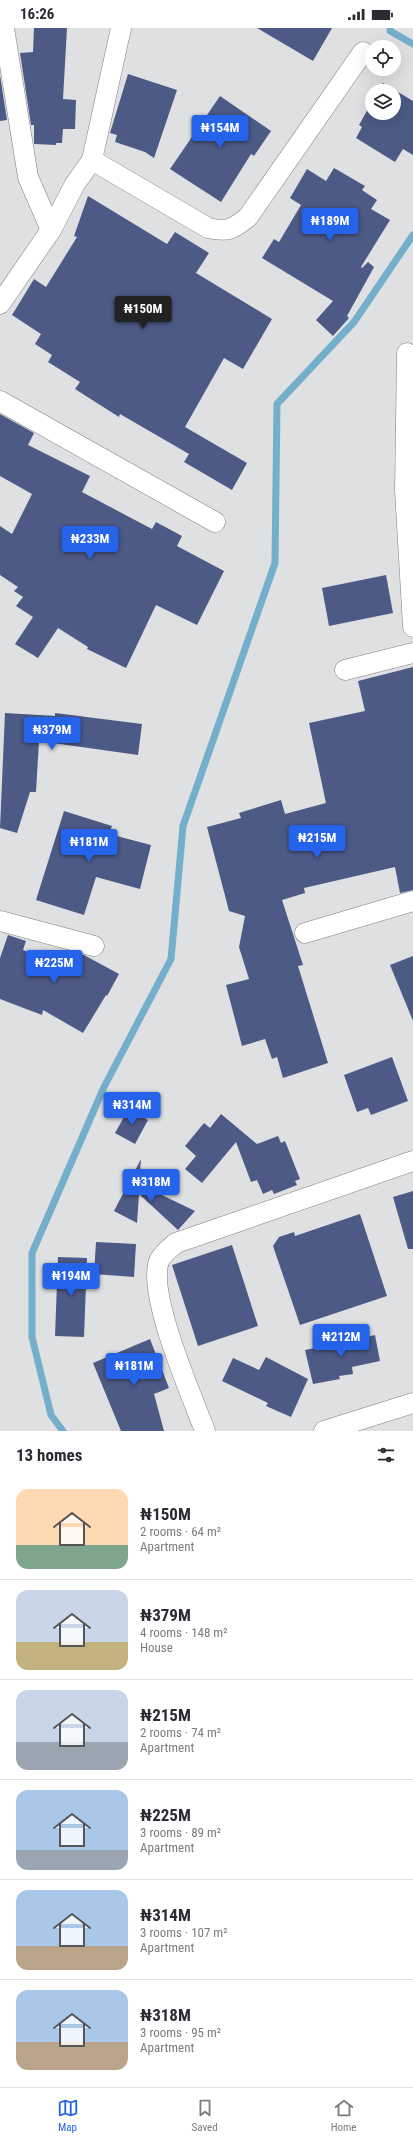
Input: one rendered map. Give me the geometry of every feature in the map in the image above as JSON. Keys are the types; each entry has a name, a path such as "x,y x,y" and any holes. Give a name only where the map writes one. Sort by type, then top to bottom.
{"street":[{"path":"4,28 28,177 51,230"},
{"path":"0,304 51,230 75,184 92,160 121,28"},
{"path":"92,160 208,228 222,231 234,228 248,216 363,52"},
{"path":"407,353 405,490 413,627"},
{"path":"0,401 215,522"},
{"path":"345,670 413,653"},
{"path":"304,933 413,901"},
{"path":"0,921 94,946"},
{"path":"205,1431 171,1338 159,1295 157,1282 159,1261 167,1250 176,1243 413,1161"},
{"path":"324,1431 413,1403"}],"building":[{"path":"34,28 67,28 63,99 76,100 75,129 63,129 62,143 56,143 56,145 34,144 34,125 31,125 20,53 33,52"},
{"path":"257,28 332,28 313,61"},
{"path":"128,74 177,90 154,158 145,152 115,142 117,135 110,133"},
{"path":"0,75 7,120 0,121"},
{"path":"401,94 413,101 413,155 403,149 395,162 356,138 362,127 359,125 365,114 365,120 401,120"},
{"path":"220,96 271,131 254,156 251,154 221,202 170,169"},
{"path":"334,168 365,186 362,190 377,200 371,209 390,220 361,267 362,268 368,262 374,267 347,316 349,318 333,336 316,320 333,301 262,258 274,239 279,242 301,205 290,198 307,169 326,181"},
{"path":"88,196 167,244 175,232 209,253 196,273 272,319 243,369 224,358 185,427 247,463 232,490 184,462 189,454 120,414 119,417 75,389 80,382 48,362 52,355 35,344 41,334 12,315 34,279 46,287 77,237 74,236"},
{"path":"0,414 34,433 28,445 90,476 82,492 152,529 156,522 182,536 177,546 224,571 197,625 156,605 126,668 87,649 88,647 58,628 38,658 15,644 33,617 16,606 23,597 14,591 18,587 0,575 0,526 12,534 32,494 0,476"},
{"path":"386,575 393,613 329,626 322,588"},
{"path":"413,667 413,890 400,893 395,867 304,888 305,893 282,900 303,965 298,966 328,1063 283,1078 277,1057 272,1059 265,1039 242,1046 226,985 249,979 239,947 245,916 229,911 207,827 241,818 239,813 281,800 285,814 326,803 309,723 365,711 358,681"},
{"path":"5,713 55,716 55,713 142,724 138,755 39,741 36,792 30,792 17,833 0,828"},
{"path":"64,811 112,826 109,834 151,845 140,889 96,877 84,915 36,900"},
{"path":"8,935 26,941 23,950 70,968 76,955 84,955 119,974 107,996 106,995 83,1033 43,1010 42,1015 0,999 0,958"},
{"path":"413,956 413,1021 390,965"},
{"path":"392,1057 408,1101 371,1115 368,1108 357,1112 344,1075"},
{"path":"129,1108 148,1120 135,1144 115,1133"},
{"path":"221,1114 257,1144 278,1136 281,1143 285,1141 300,1179 295,1181 297,1185 274,1194 272,1190 263,1194 257,1180 251,1182 236,1142 202,1183 185,1169 196,1156 185,1146 204,1123 210,1128"},
{"path":"141,1159 139,1184 195,1211 178,1230 139,1194 137,1223 114,1211"},
{"path":"413,1191 413,1249 408,1249 393,1197"},
{"path":"360,1214 387,1296 300,1325 273,1246 279,1237 294,1232 295,1236"},
{"path":"96,1242 136,1244 134,1277 94,1274"},
{"path":"232,1245 258,1326 198,1346 172,1265"},
{"path":"58,1257 87,1258 84,1337 55,1336"},
{"path":"375,1335 380,1361 352,1367 353,1374 339,1376 340,1379 313,1384 305,1350"},
{"path":"150,1339 169,1388 154,1394 164,1431 121,1431 93,1363"},
{"path":"266,1357 308,1379 291,1417 266,1406 268,1403 222,1381 233,1358 259,1370"}],"waterway":[{"path":"390,28 390,31 413,44"},
{"path":"63,1431 51,1415 32,1337 32,1253 104,1087 171,959 183,826 275,563 277,404 354,322 413,235"}]}
